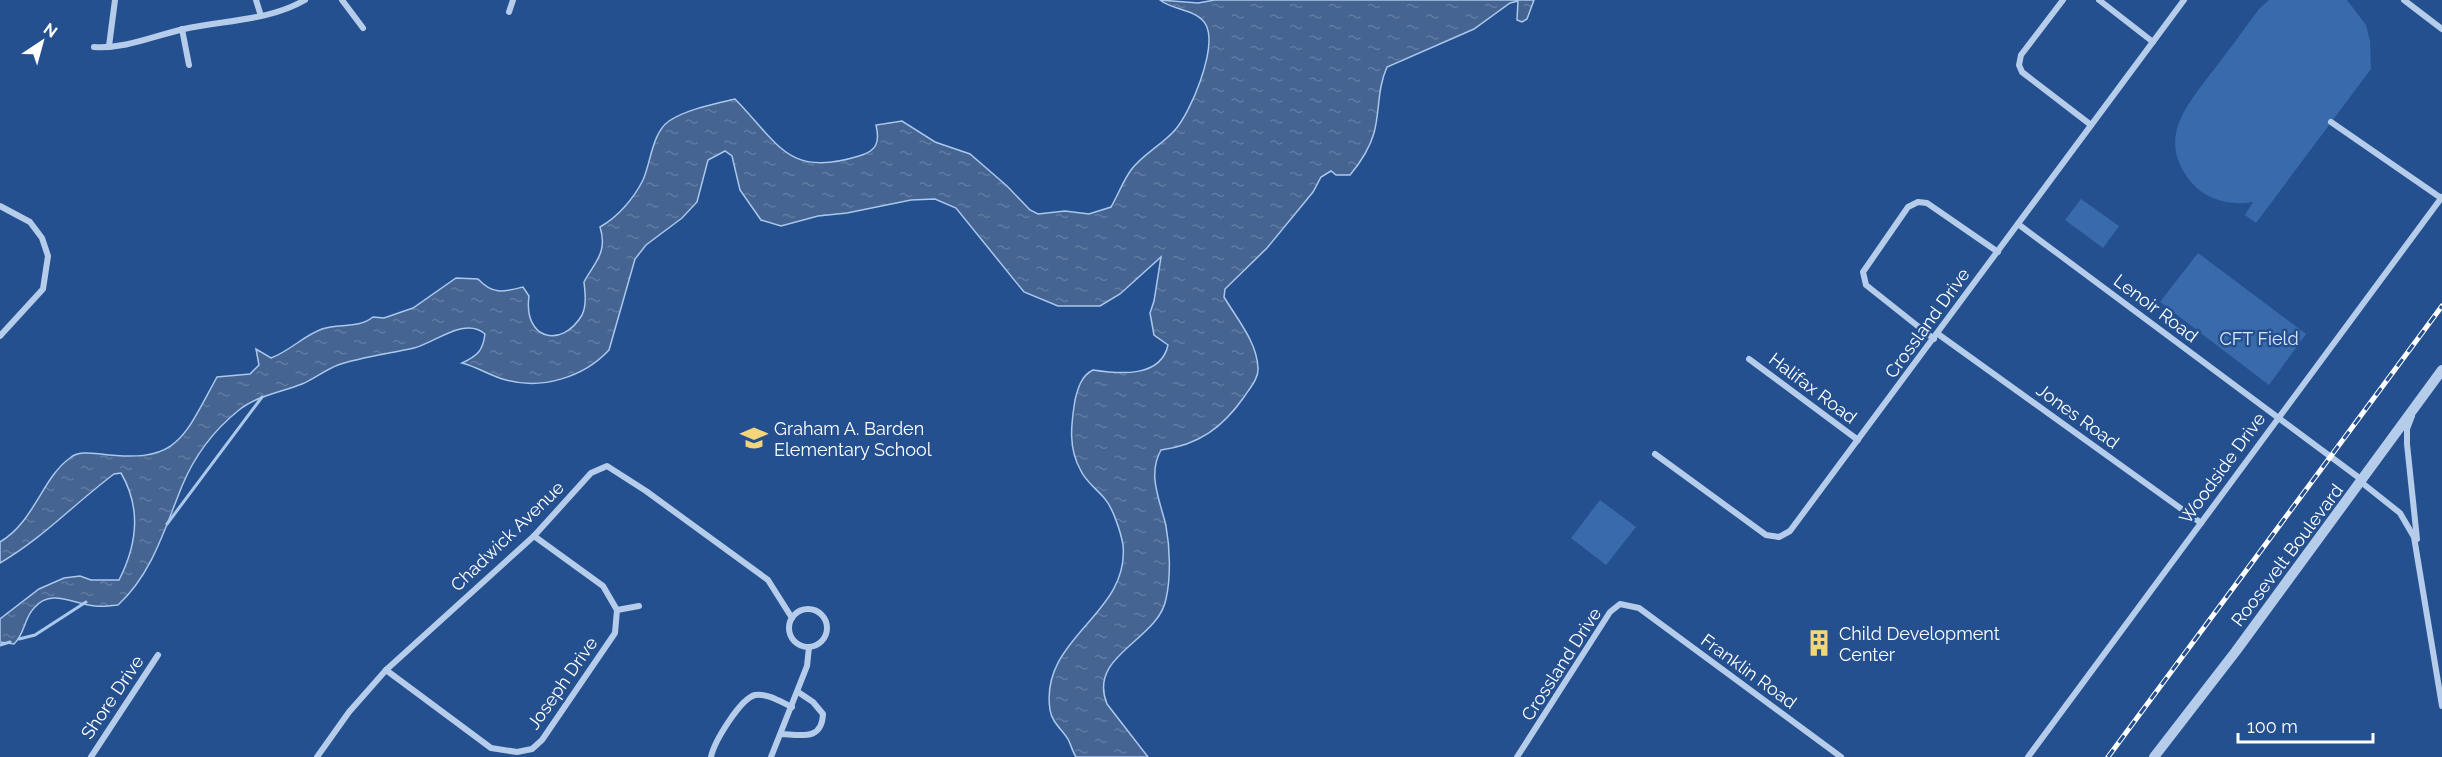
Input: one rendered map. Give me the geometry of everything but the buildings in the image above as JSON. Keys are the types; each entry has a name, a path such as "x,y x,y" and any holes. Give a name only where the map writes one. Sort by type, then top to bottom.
{"street":[{"path":"109,46 116,0"},
{"path":"256,0 261,16"},
{"path":"94,47 116,47 146,42 182,29 261,16 305,0"},
{"path":"342,0 363,28"},
{"path":"508,12 513,0"},
{"path":"2063,0 2021,55 2019,65 2022,72 2091,125"},
{"path":"2099,0 2153,42"},
{"name":"Crossland Drive","path":"1655,454 1766,535 1779,537 1790,531 2184,0"},
{"path":"2404,0 2442,29"},
{"path":"182,29 189,65"},
{"path":"2331,122 2442,198"},
{"name":"Woodside Drive","path":"2028,757 2442,198"},
{"name":"Jones Road","path":"1998,252 1927,203 1918,202 1908,207 1863,272 1864,278 1866,285 1936,337 2201,523"},
{"path":"0,206 30,222 42,238 48,256 42,289 0,336"},
{"name":"Lenoir Road","path":"2018,224 2362,481 2400,513 2409,526 2417,549"},
{"name":"Halifax Road","path":"1749,359 1858,440"},
{"name":"Roosevelt Boulevard","path":"2154,757 2362,481 2442,370"},
{"path":"2414,411 2408,429 2407,444 2417,549 2442,706"},
{"name":"Chadwick Avenue","path":"316,757 349,712 386,670 534,536 591,473 607,466 646,490 768,580 792,618"},
{"path":"534,536 603,586 617,610 639,606"},
{"name":"Crossland Drive","path":"1517,757 1610,612 1620,604 1639,608"},
{"name":"Franklin Road","path":"1639,608 1841,757"},
{"path":"810,609 825,618 826,636 817,645 809,647 793,639 789,627 792,618 798,612 810,609"},
{"name":"Joseph Drive","path":"386,670 491,748 517,752 532,749 542,740 615,633 617,610"},
{"path":"771,757 807,666 809,647"},
{"name":"Shore Drive","path":"91,757 158,655"},
{"path":"781,734 812,736 819,732 823,723 823,714 813,702 798,692"},
{"path":"711,757 714,747 744,701 756,695 770,697 792,707"}],"green space":[{"path":"2269,0 2347,0 2366,25 2370,41 2371,69 2256,223 2245,215 2253,202 2236,203 2219,200 2204,193 2191,182 2181,166 2176,151 2176,136 2179,122 2186,108 2259,9"},
{"path":"2081,199 2119,226 2103,248 2065,220"},
{"name":"CFT Field","path":"2198,253 2306,334 2269,385 2160,302"},
{"path":"1600,500 1636,527 1606,565 1571,538"}],"water":[{"path":"1160,0 1198,3 1215,0 1534,0 1527,19 1522,22 1517,20 1518,1 1510,3 1474,29 1387,67 1374,133 1367,149 1350,175 1336,175 1331,171 1321,177 1313,192 1267,248 1225,289 1224,297 1246,331 1254,349 1257,358 1257,375 1236,408 1219,426 1187,444 1161,450 1157,459 1155,478 1168,544 1169,572 1166,599 1160,614 1151,626 1115,660 1107,673 1103,687 1107,704 1148,757 1076,757 1069,741 1051,715 1050,685 1058,663 1070,644 1113,590 1121,569 1123,545 1114,514 1105,499 1083,475 1074,454 1072,427 1076,396 1083,379 1093,370 1126,373 1138,371 1157,363 1164,356 1168,345 1154,335 1150,313 1161,257 1120,294 1100,306 1058,306 1024,292 956,208 935,199 911,200 847,213 818,216 781,226 761,220 740,190 732,156 725,151 708,160 697,202 682,218 646,245 635,259 609,350 599,359 562,379 520,383 462,363 478,352 483,345 485,334 477,329 459,329 414,348 338,365 302,384 253,401 221,426 199,454 182,486 149,565 130,593 118,605 98,606 63,599 48,599 34,608 14,644 0,642 0,619 39,589 64,578 80,576 91,580 119,580 130,554 135,527 134,513 128,486 121,473 114,474 99,485 44,532 0,563 0,542 22,523 60,466 70,458 85,453 127,456 147,455 163,450 175,443 186,431 217,377 250,374 259,365 256,349 271,358 322,329 361,323 373,317 384,318 413,308 456,278 478,279 489,288 499,291 523,287 529,296 532,322 538,330 546,335 555,336 564,333 574,326 584,311 584,282 601,250 600,227 619,212 639,187 646,173 655,140 663,126 684,113 735,99 787,153 816,163 835,162 865,154 876,145 878,136 876,125 902,121 935,142 970,154 1007,186 1030,210 1038,214 1065,211 1089,214 1111,207 1131,170 1170,135 1181,121 1195,96 1205,65 1209,38 1204,21 1192,13 1165,4"}],"waterway":[{"path":"167,524 262,397"},
{"path":"19,639 35,635 86,602"},
{"path":"0,645 10,642"}],"railway":[{"path":"2108,757 2442,306"}],"place":[{"name":"Graham A. Barden Elementary School","path":"754,438"},
{"name":"Child Development Center","path":"1819,643"}]}
